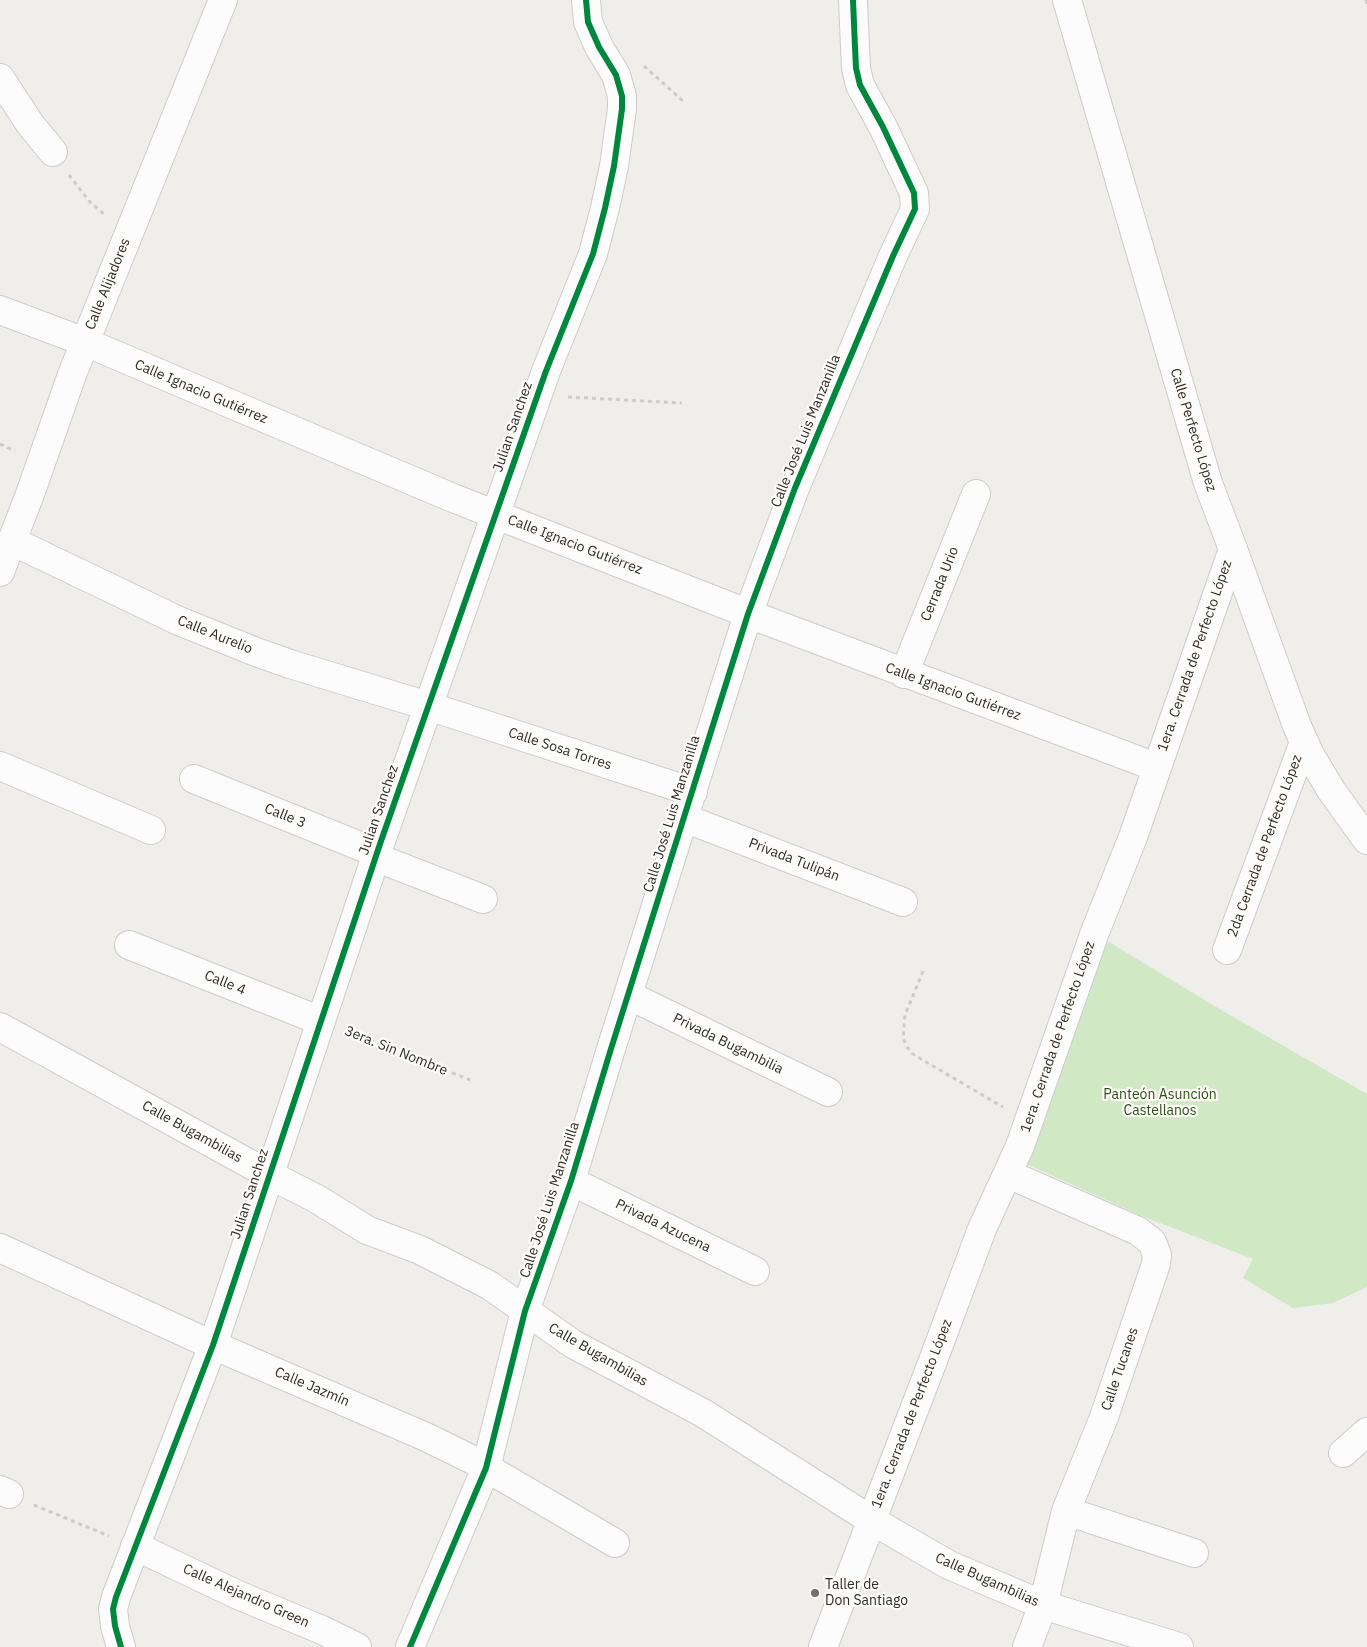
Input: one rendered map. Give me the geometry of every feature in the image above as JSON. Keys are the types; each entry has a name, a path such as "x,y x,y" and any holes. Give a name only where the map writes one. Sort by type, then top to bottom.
{"street":[{"name":"Calle Alijadores","path":"0,572 85,342 223,0"},
{"name":"Julian Sanchez","path":"118,1637 113,1609 135,1546 213,1345 376,855 538,395 592,254 614,166 622,96 616,75 599,47 588,22 586,0"},
{"name":"Calle José Luis Manzanilla","path":"410,1647 486,1468 525,1312 571,1181 748,614 799,479 893,256 915,209 914,194 883,127 860,84 854,47 853,0"},
{"name":"Calle Perfecto López","path":"1067,0 1205,474 1304,742 1331,790 1367,840"},
{"path":"0,78 30,124 53,152"},
{"name":"Calle Ignacio Gutiérrez","path":"0,310 85,342 264,419 748,614 1156,767"},
{"name":"Cerrada Urio","path":"904,674 976,494"},
{"name":"Calle Aurelio","path":"12,541 180,622 222,639 290,664 428,706"},
{"name":"1era. Cerrada de Perfecto López","path":"823,1647 982,1228 1008,1174 1029,1121 1095,932 1133,837 1233,549"},
{"name":"Calle Sosa Torres","path":"428,706 693,792"},
{"name":"2da Cerrada de Perfecto López","path":"1227,950 1304,742"},
{"path":"0,766 151,830"},
{"name":"Calle 3","path":"194,779 483,899"},
{"name":"Privada Tulipán","path":"684,818 903,902"},
{"name":"Calle 4","path":"129,945 321,1021"},
{"name":"Privada Bugambilia","path":"628,995 828,1092"},
{"name":"Calle Bugambilias","path":"0,1027 270,1175 317,1198 367,1230 420,1250 489,1285 573,1344 703,1413 871,1520 949,1565 1043,1605 1179,1647"},
{"name":"Calle Tucanes","path":"1008,1174 1138,1231 1152,1242 1157,1255 1156,1264 1104,1417 1066,1511 1043,1605 1027,1647"},
{"name":"Privada Azucena","path":"571,1181 754,1271"},
{"name":"Calle Jazmín","path":"0,1248 213,1345 426,1437 486,1468 616,1543"},
{"path":"1344,1453 1367,1432"},
{"path":"1066,1511 1194,1554"},
{"name":"Calle Alejandro Green","path":"135,1546 238,1595 322,1630 357,1647"}],"path":[{"path":"1366,0 1367,4"},
{"path":"53,152 89,201 128,234"},
{"path":"538,395 682,403"},
{"path":"923,971 905,1015 903,1038 907,1047 912,1054 921,1060 1029,1121"},
{"path":"4,1492 135,1546"}],"green space":[{"name":"Panteón Asunción Castellanos","path":"1099,936 1218,1008 1367,1094 1367,1287 1333,1303 1293,1308 1243,1278 1253,1259 1142,1216 1020,1161"}],"cycle path":[{"path":"121,1647 115,1626 113,1609 116,1597 213,1345 381,841 546,371 593,254 614,166 622,96 616,75 599,47 588,22 586,0"},
{"path":"410,1647 486,1468 525,1311 571,1181 748,614 795,488 893,256 915,209 914,193 883,127 860,85 856,68 853,0"}],"place":[{"name":"Taller de Don Santiago","path":"815,1593"}]}
